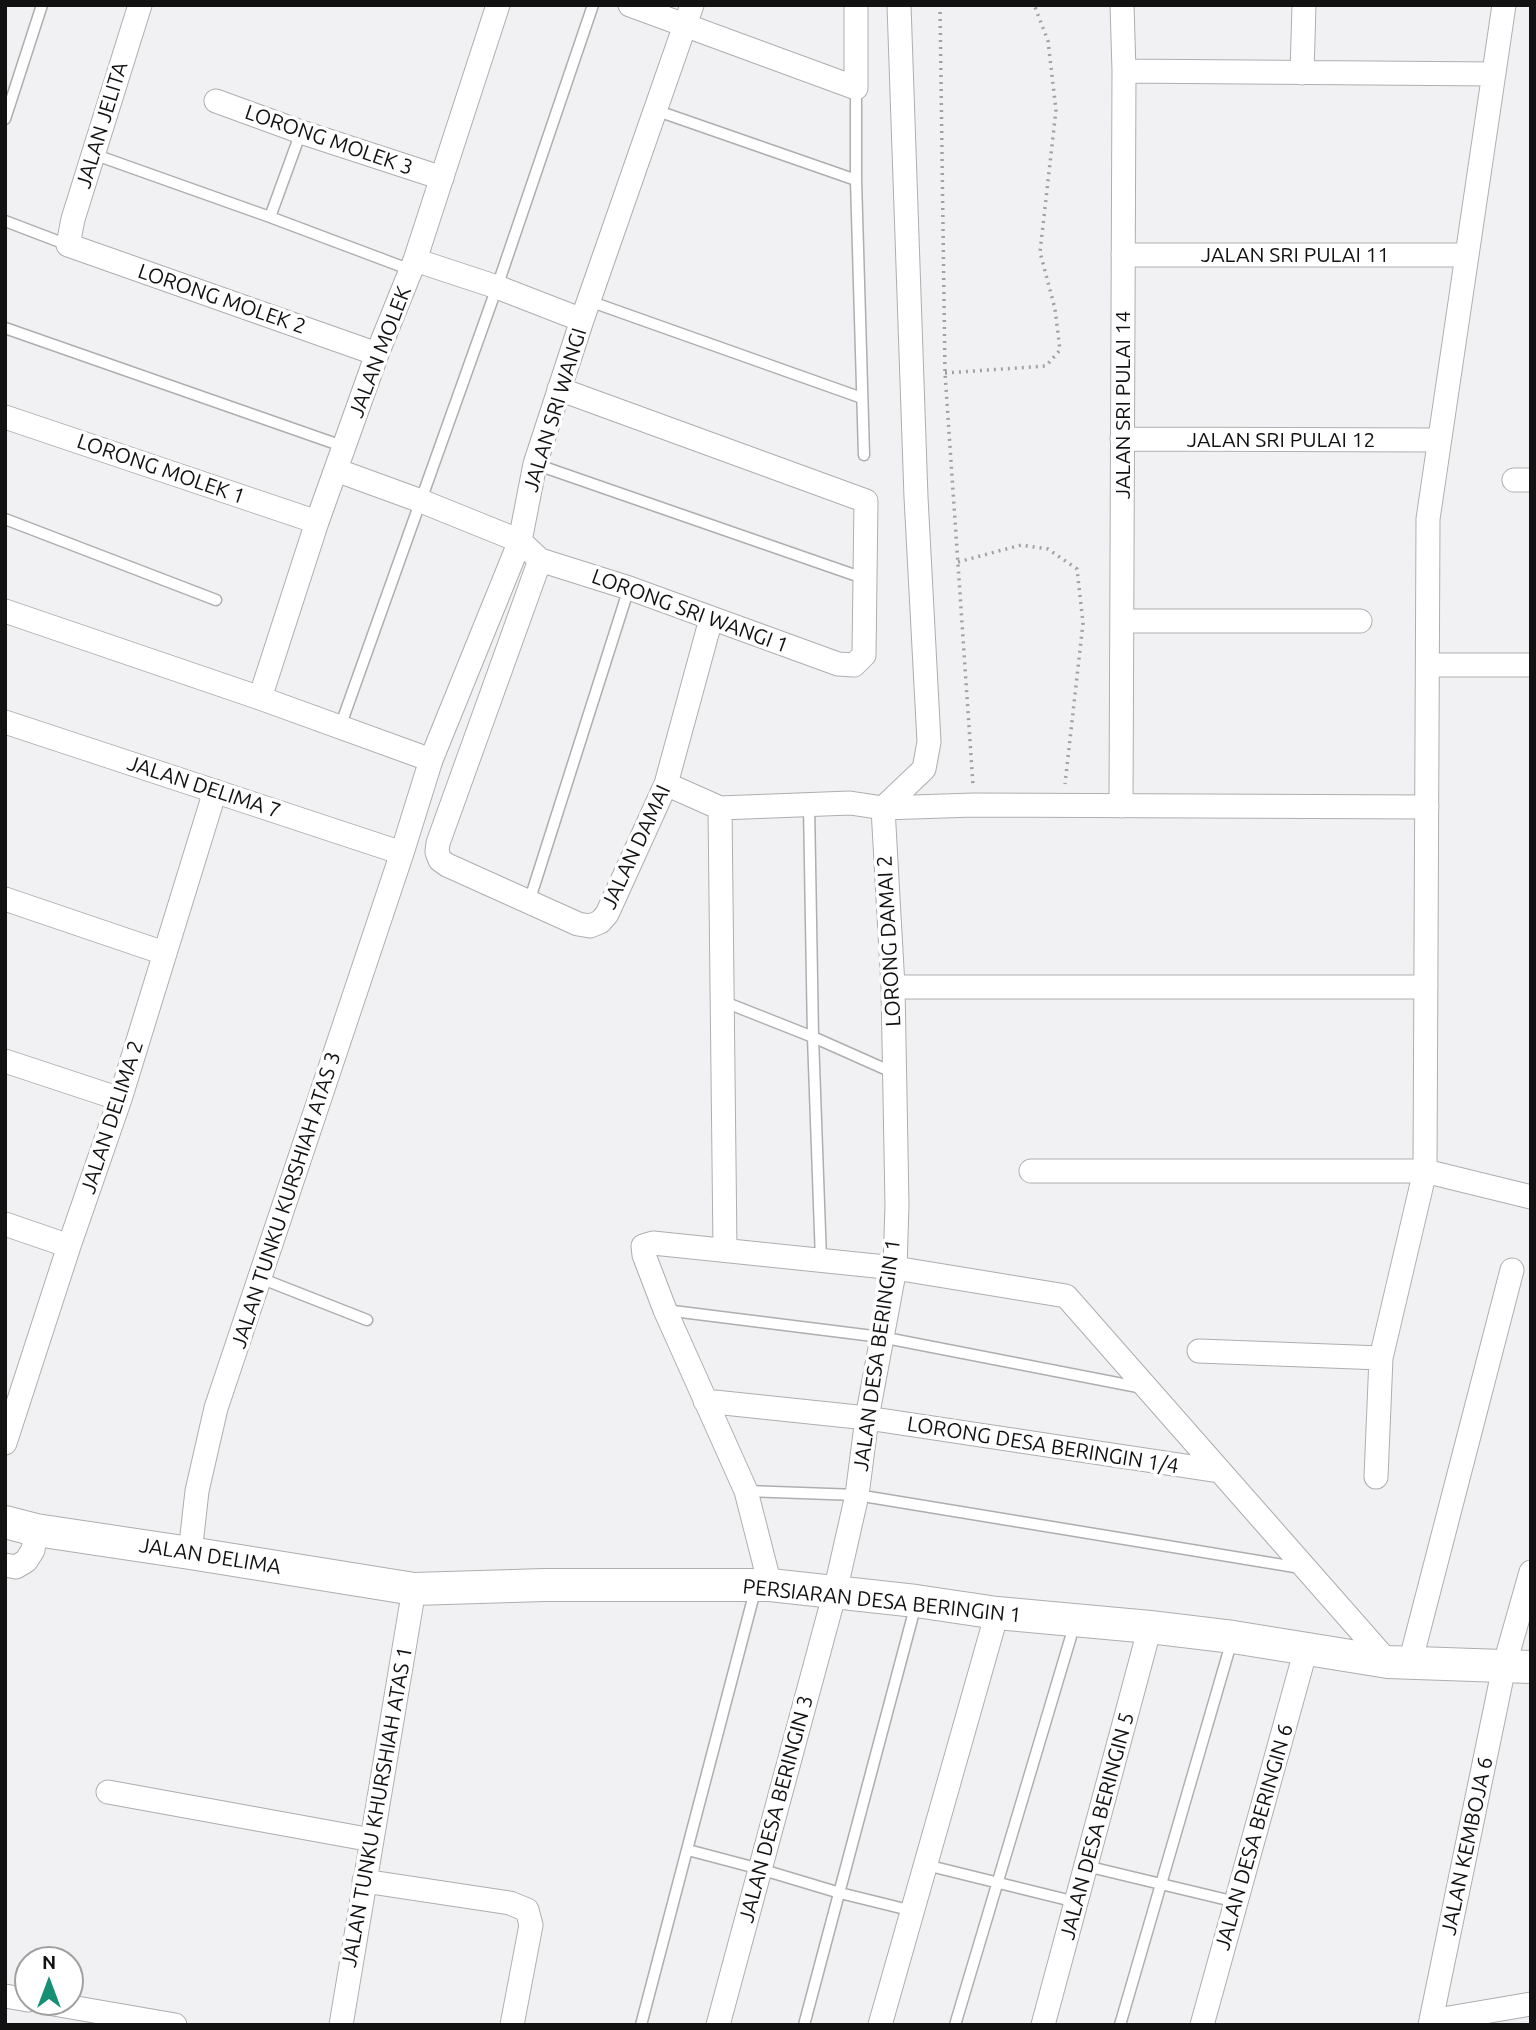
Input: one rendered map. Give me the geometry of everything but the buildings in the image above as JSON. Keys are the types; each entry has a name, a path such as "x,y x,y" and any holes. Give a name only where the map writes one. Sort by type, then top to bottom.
{"main road":[{"name":"JALAN DELIMA","path":"5,1522 36,1530 414,1589"},
{"name":"PERSIARAN DESA BERINGIN 1","path":"414,1589 545,1585 763,1585 1233,1637 1399,1663 1517,1667"}],"street":[{"name":"JALAN JELITA","path":"68,245 73,219 140,5"},
{"name":"JALAN MOLEK","path":"260,698 335,470 413,265 498,5"},
{"path":"630,5 689,15 856,88 856,5"},
{"path":"883,808 924,769 929,742 916,497 899,5"},
{"name":"JALAN SRI PULAI 14","path":"1121,806 1122,5"},
{"path":"1303,73 1304,5"},
{"path":"1376,1476 1381,1358 1425,1171 1427,519 1504,5"},
{"name":"JALAN SRI WANGI","path":"402,853 431,760 520,541 535,464 559,389 689,15"},
{"path":"1124,72 1494,75"},
{"name":"LORONG MOLEK 3","path":"216,101 300,132 442,178"},
{"name":"LORONG MOLEK 2","path":"68,245 377,354"},
{"name":"JALAN SRI PULAI 11","path":"1123,255 1467,255"},
{"path":"413,265 586,310"},
{"path":"559,389 866,501 866,579"},
{"name":"LORONG MOLEK 1","path":"5,417 317,522"},
{"name":"JALAN SRI PULAI 12","path":"1122,439 1439,440"},
{"path":"335,470 520,541"},
{"name":"LORONG SRI WANGI 1","path":"520,541 540,560 629,588 838,664 853,665 864,655 866,579"},
{"name":"JALAN DAMAI","path":"540,560 437,852 440,860 447,865 578,924 590,926 600,922 607,914 666,784 711,619"},
{"path":"5,611 431,760"},
{"path":"1122,621 1360,621"},
{"path":"1427,665 1531,665"},
{"name":"JALAN DELIMA 7","path":"5,722 402,853"},
{"path":"666,784 720,807 850,803 883,808 974,805 1427,807"},
{"name":"JALAN DELIMA 2","path":"5,1443 13,1390 69,1246 120,1099 215,791"},
{"path":"720,807 725,1249"},
{"name":"LORONG DAMAI 2","path":"883,808 894,1074"},
{"name":"JALAN TUNKU KURSHIAH ATAS 3","path":"190,1552 197,1491 216,1408 402,853"},
{"path":"5,900 164,953"},
{"path":"892,987 1426,987"},
{"path":"5,1061 120,1099"},
{"name":"JALAN DESA BERINGIN 1","path":"835,1592 856,1495 867,1418 895,1268 897,1205 894,1074"},
{"path":"1031,1171 1425,1171 1531,1197"},
{"path":"5,1224 69,1246"},
{"path":"763,1585 746,1491 665,1310 643,1246 653,1243 725,1249 895,1268 1066,1296 1305,1568 1399,1663 1512,1270"},
{"path":"1199,1351 1381,1358"},
{"name":"LORONG DESA BERINGIN 1/4","path":"705,1401 867,1418 1219,1471"},
{"path":"5,1565 16,1567 26,1562 33,1550 36,1530"},
{"name":"JALAN KEMBOJA 6","path":"1430,2023 1517,1667 1531,1572"},
{"name":"JALAN TUNKU KHURSHIAH ATAS 1","path":"341,2025 414,1589"},
{"name":"JALAN DESA BERINGIN 3","path":"718,2025 835,1592"},
{"path":"880,2025 997,1613"},
{"name":"JALAN DESA BERINGIN 5","path":"1043,2025 1150,1627"},
{"name":"JALAN DESA BERINGIN 6","path":"1202,2025 1307,1649"},
{"path":"108,1792 372,1840"},
{"path":"364,1881 510,1903 527,1910 531,1925 512,2025"},
{"path":"1430,2023 1531,2004"},
{"path":"84,2009 175,2025"}],"lane":[{"path":"5,120 42,5"},
{"path":"340,727 497,287 593,5"},
{"path":"856,88 864,455"},
{"path":"655,110 856,180"},
{"path":"270,217 300,132"},
{"path":"93,154 413,265"},
{"path":"5,221 68,245"},
{"path":"586,310 862,398"},
{"path":"5,328 345,447"},
{"path":"535,464 866,579"},
{"path":"5,519 216,600"},
{"path":"528,903 629,588"},
{"path":"809,805 813,1037 821,1260"},
{"path":"722,1001 813,1037 894,1074"},
{"path":"260,1278 367,1320"},
{"path":"665,1310 881,1337 1147,1389"},
{"path":"746,1491 856,1495 1305,1568"},
{"path":"641,2025 763,1585"},
{"path":"804,2025 916,1601"},
{"path":"955,2025 1075,1620"},
{"path":"1120,2025 1233,1637"},
{"path":"688,1850 913,1911"},
{"path":"926,1865 1076,1902"},
{"path":"1086,1866 1236,1902"}],"path":[{"path":"940,5 945,373 974,805"},
{"path":"945,373 1046,366 1060,350 1055,309 1040,252 1056,110 1048,41 1032,5"},
{"path":"958,562 1021,545 1048,549 1077,569 1083,623 1063,805"}]}
